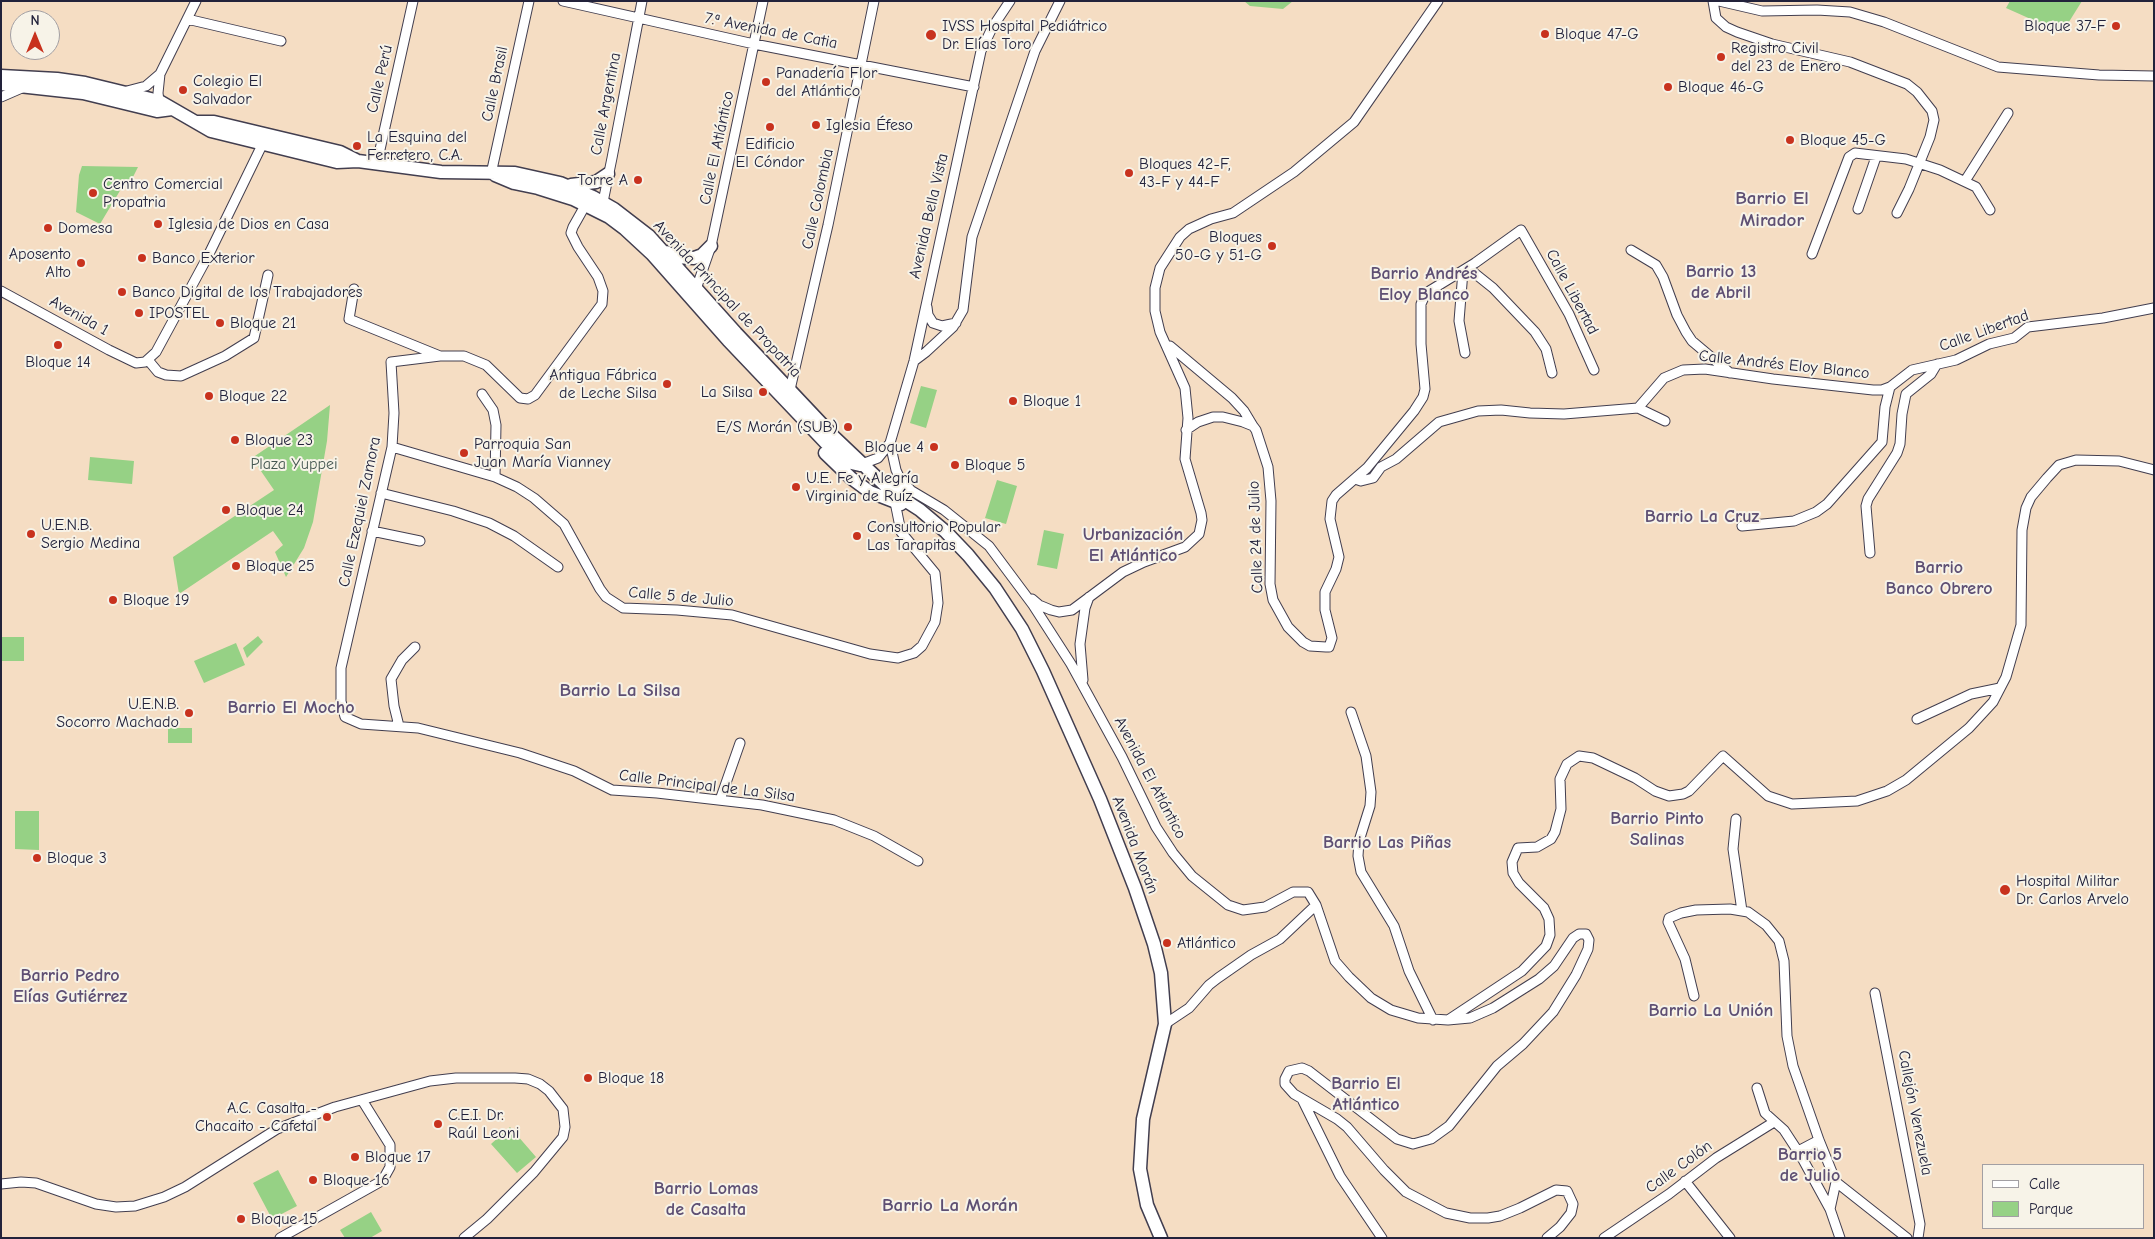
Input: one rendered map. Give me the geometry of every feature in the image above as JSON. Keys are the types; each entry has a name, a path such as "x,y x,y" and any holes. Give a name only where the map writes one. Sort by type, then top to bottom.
{"main road":[{"name":"Avenida Principal de Propatria","path":"1,76 57,79 121,91 160,101 211,131 338,162 358,161 441,172 516,173 560,183 632,222 693,293 787,396 862,464"},
{"name":"Avenida Principal de Propatria","path":"1,84 83,93 157,111 172,109"},
{"name":"Avenida Principal de Propatria","path":"196,122 214,122 340,152 358,161"},
{"name":"Avenida Principal de Propatria","path":"491,174 514,183 558,193 586,204 600,206"},
{"path":"560,183 586,184 596,182 608,174"},
{"name":"Avenida Principal de Propatria","path":"648,242 663,251 693,293"},
{"path":"663,251 677,257 694,258 702,255 711,246"},
{"name":"Avenida Principal de Propatria","path":"787,396 799,415"},
{"path":"799,415 839,456 855,465 862,464"},
{"name":"Avenida Morán","path":"799,415 804,430 837,466 870,492 920,510"},
{"name":"Avenida Morán","path":"862,464 892,492 920,510 937,524 962,549 994,588 1022,629 1043,671 1100,799 1136,888 1158,959 1163,988 1165,1024 1161,1050 1146,1104 1140,1139 1141,1181 1151,1218 1161,1238"},
{"path":"837,466 852,474 879,479"}],"street":[{"path":"160,101 158,93 160,74 196,1"},
{"name":"Calle Perú","path":"377,163 413,1"},
{"name":"Calle Brasil","path":"491,174 529,1"},
{"name":"7.ª Avenida de Catia","path":"563,1 754,44 974,87"},
{"name":"Calle Argentina","path":"600,206 642,1"},
{"name":"Calle El Atlántico","path":"693,293 711,246 763,1"},
{"name":"Calle Colombia","path":"787,396 828,225 874,1"},
{"name":"Avenida Bella Vista","path":"862,464 878,458 890,443 914,361 926,297 981,51 992,28 1010,1"},
{"path":"914,361 957,323 963,310 966,293 967,261 972,236 1035,51 1060,1"},
{"path":"1016,582 1038,604 1059,612 1077,607 1130,567 1185,547 1199,534 1202,520 1201,513 1185,460 1188,408 1185,388 1160,332 1155,311 1155,288 1160,268 1180,237 1198,224 1233,213 1310,160 1354,122 1438,1"},
{"path":"1713,1 1716,18 1726,27 1737,32 1772,44 1850,62 1913,88 1932,110 1934,120 1930,137 1897,213"},
{"path":"1719,1 1762,12 1817,10 1850,12 1884,22 1998,67 2099,75 2154,76"},
{"path":"187,19 282,41"},
{"path":"121,91 146,86 160,74"},
{"path":"1,97 26,87"},
{"path":"1965,181 2008,113"},
{"path":"263,144 208,256 156,352 146,361 158,372 166,375 181,376 225,356 254,338 268,275"},
{"path":"1812,254 1849,157 1854,153 1918,162 1965,181 1976,187 1990,210"},
{"path":"1858,209 1876,157"},
{"path":"354,289 349,320 440,356 453,355 474,359 486,365 520,398 528,399 535,395 602,304 603,291 598,277 571,233 586,204"},
{"name":"Calle 24 de Julio","path":"1165,340 1173,349 1232,398 1244,410 1253,426 1262,444 1268,467 1271,501 1270,584 1273,600 1288,627 1303,642 1310,646 1330,646 1332,642 1324,601 1325,592 1336,569 1339,557 1332,528 1330,510 1332,501 1336,495 1355,479 1391,438 1422,397 1425,388 1421,344 1423,298 1433,287 1465,270 1521,230"},
{"name":"Calle Libertad","path":"1521,230 1569,314 1594,370"},
{"path":"1631,250 1656,265 1663,277 1677,315 1692,341 1730,373"},
{"path":"1465,353 1459,321 1465,270 1493,288 1535,332 1546,349 1552,373"},
{"name":"Avenida 1","path":"1,291 109,350 136,363 146,361"},
{"path":"926,297 928,315 933,323 942,326 957,323"},
{"name":"Calle Libertad","path":"1890,387 1912,370 1956,360 1989,344 2014,338 2028,327 2103,318 2154,308"},
{"name":"Calle Ezequiel Zamora","path":"345,717 341,701 342,668 392,447 394,413 391,362 440,356"},
{"path":"1870,553 1866,506 1868,499 1897,453 1900,444 1902,414 1906,394 1931,374 1937,364"},
{"name":"Calle Andrés Eloy Blanco","path":"1638,408 1655,387 1674,373 1705,369 1873,390 1890,387"},
{"path":"1742,526 1794,521 1816,512 1827,504 1882,442 1884,407 1890,387"},
{"path":"482,394 493,410 496,425 495,477"},
{"path":"1355,479 1373,478 1381,467 1396,459 1439,422 1467,413 1490,410 1564,414 1638,408 1665,421"},
{"path":"1186,430 1198,422 1213,417 1232,418 1253,426"},
{"name":"Avenida Bella Vista","path":"890,443 896,470 901,481 912,491"},
{"name":"Calle 5 de Julio","path":"392,447 495,477 517,487 534,498 564,524 600,589 606,597 623,608 692,610 732,615 870,654 898,658 914,653 929,637 935,622 938,603 935,573 901,532 895,502"},
{"path":"1448,1020 1517,975 1546,946 1550,935 1549,919 1544,908 1519,883 1513,873 1512,862 1518,848 1537,847 1551,839 1555,832 1561,809 1561,772 1567,764 1574,759 1584,756 1593,758 1635,778 1655,791 1669,796 1682,794 1694,786 1723,756 1774,799 1792,804 1857,801 1887,791 1906,780 1969,728 1993,702 2000,688 2012,659 2021,625 2022,530 2026,508 2031,497 2059,465 2076,460 2119,461 2154,470"},
{"name":"Avenida El Atlántico","path":"879,479 912,491 944,510 989,546 1050,631 1084,685 1156,827 1173,853 1192,876 1228,905 1243,910 1265,907 1290,894 1301,891 1308,892 1316,905"},
{"path":"381,494 453,511 489,523 514,536 558,567"},
{"path":"372,531 420,541"},
{"path":"1084,685 1080,644 1085,608 1090,596"},
{"path":"399,726 391,686 392,675 402,660 415,647"},
{"path":"1917,718 1971,694 2000,688"},
{"path":"1351,712 1366,756 1371,792 1370,806 1359,841 1358,856 1361,872 1394,926 1408,971 1433,1020"},
{"name":"Calle Principal de La Silsa","path":"345,717 361,724 427,730 520,752 574,771 612,790 720,800 805,813 834,820 874,836 918,861"},
{"path":"720,800 740,743"},
{"path":"1736,819 1734,849 1742,911"},
{"path":"1165,1024 1189,1008 1209,985 1218,978 1251,955 1280,939 1316,905 1335,961 1359,987 1371,998 1391,1010 1403,1015 1433,1020 1470,1018 1512,997 1548,973 1573,938 1583,933 1588,937 1588,949 1576,975 1553,1012 1523,1044 1497,1066 1459,1114 1441,1133 1422,1142 1405,1143 1397,1139 1309,1071 1302,1068 1289,1071 1286,1074 1285,1084 1294,1094 1303,1102 1337,1119 1347,1127 1384,1170 1406,1192 1446,1213 1470,1218 1500,1216 1556,1190 1567,1191 1573,1204 1571,1213 1560,1227 1547,1238"},
{"path":"1694,996 1685,959 1668,922 1672,916 1706,909 1748,912 1759,919 1779,941 1784,961 1787,1036 1793,1066 1836,1182 1907,1238"},
{"name":"Callejón Venezuela","path":"1875,993 1920,1224 1918,1238"},
{"path":"1,1184 36,1183 96,1204 116,1207 135,1206 185,1187 277,1129 335,1107 430,1080 515,1078 540,1084 550,1091 563,1108 565,1127 563,1136 555,1148 487,1219 464,1238"},
{"path":"1757,1088 1762,1107 1774,1122 1784,1130 1798,1150 1830,1209 1840,1238"},
{"path":"280,1238 378,1183 388,1171 392,1157 390,1145 362,1100"},
{"path":"1303,1102 1340,1176 1382,1238"},
{"name":"Calle Colón","path":"1604,1238 1716,1158 1774,1122"},
{"path":"1798,1150 1819,1140"},
{"path":"1685,1181 1730,1238"},
{"path":"1830,1209 1836,1182"}],"green space":[{"path":"1244,1 1293,1 1283,9 1250,6"},
{"path":"2010,1 2082,1 2062,33 2006,8"},
{"path":"82,166 138,167 128,187 124,184 100,224 76,212 79,175"},
{"path":"921,386 937,390 926,428 910,423"},
{"name":"Plaza Yuppei","path":"330,405 327,441 313,522 304,548 286,577 275,552 283,545 273,531 179,594 173,557 274,490 252,458"},
{"path":"90,457 134,461 132,484 88,480"},
{"path":"997,480 1017,486 1006,524 985,518"},
{"path":"1044,530 1064,534 1057,569 1037,565"},
{"path":"258,636 263,642 247,658 243,648"},
{"path":"1,637 24,637 24,661 1,661"},
{"path":"236,643 245,665 204,683 194,661"},
{"path":"168,728 192,728 192,743 168,743"},
{"path":"15,811 39,811 39,850 15,849"},
{"path":"510,1127 536,1157 517,1173 491,1144"},
{"path":"278,1170 297,1206 272,1219 253,1183"},
{"path":"371,1212 382,1231 370,1238 345,1238 340,1230"}],"place":[{"name":"Bloque 37-F","path":"2116,26"},
{"name":"Bloque 47-G","path":"1545,34"},
{"name":"IVSS Hospital Pediátrico Dr. Elías Toro","path":"931,35"},
{"name":"Registro Civil del 23 de Enero","path":"1721,57"},
{"name":"Panadería Flor del Atlántico","path":"766,82"},
{"name":"Bloque 46-G","path":"1668,87"},
{"name":"Colegio El Salvador","path":"183,90"},
{"name":"Iglesia Éfeso","path":"816,125"},
{"name":"Edificio El Cóndor","path":"770,127"},
{"name":"Bloque 45-G","path":"1790,140"},
{"name":"La Esquina del Ferretero, C.A.","path":"357,146"},
{"name":"Bloques 42-F, 43-F y 44-F","path":"1129,173"},
{"name":"Torre A","path":"638,180"},
{"name":"Centro Comercial Propatria","path":"93,193"},
{"name":"Iglesia de Dios en Casa","path":"158,224"},
{"name":"Domesa","path":"48,228"},
{"name":"Bloques 50-G y 51-G","path":"1272,246"},
{"name":"Banco Exterior","path":"142,258"},
{"name":"Aposento Alto","path":"81,263"},
{"name":"Banco Digital de los Trabajadores","path":"122,292"},
{"name":"IPOSTEL","path":"139,313"},
{"name":"Bloque 21","path":"220,323"},
{"name":"Bloque 14","path":"58,345"},
{"name":"Antigua Fábrica de Leche Silsa","path":"667,384"},
{"name":"La Silsa","path":"763,392"},
{"name":"Bloque 22","path":"209,396"},
{"name":"Bloque 1","path":"1013,401"},
{"name":"E/S Morán (SUB)","path":"848,427"},
{"name":"Bloque 23","path":"235,440"},
{"name":"Bloque 4","path":"934,447"},
{"name":"Parroquia San Juan María Vianney","path":"464,453"},
{"name":"Bloque 5","path":"955,465"},
{"name":"U.E. Fe y Alegría Virginia de Ruíz","path":"796,487"},
{"name":"Bloque 24","path":"226,510"},
{"name":"U.E.N.B. Sergio Medina","path":"31,534"},
{"name":"Consultorio Popular Las Tarapitas","path":"857,536"},
{"name":"Bloque 25","path":"236,566"},
{"name":"Bloque 19","path":"113,600"},
{"name":"U.E.N.B. Socorro Machado","path":"189,713"},
{"name":"Bloque 3","path":"37,858"},
{"name":"Hospital Militar Dr. Carlos Arvelo","path":"2005,890"},
{"name":"Atlántico","path":"1167,943"},
{"name":"Bloque 18","path":"588,1078"},
{"name":"A.C. Casalta - Chacaito - Cafetal","path":"327,1117"},
{"name":"C.E.I. Dr. Raúl Leoni","path":"438,1124"},
{"name":"Bloque 17","path":"355,1157"},
{"name":"Bloque 16","path":"313,1180"},
{"name":"Bloque 15","path":"241,1219"}],"district":[{"name":"Barrio El Mirador","path":"1772,210"},
{"name":"Barrio 13 de Abril","path":"1721,282"},
{"name":"Barrio Andrés Eloy Blanco","path":"1424,284"},
{"name":"Barrio La Cruz","path":"1702,517"},
{"name":"Urbanización El Atlántico","path":"1133,545"},
{"name":"Barrio Banco Obrero","path":"1939,578"},
{"name":"Barrio La Silsa","path":"620,691"},
{"name":"Barrio El Mocho","path":"291,708"},
{"name":"Barrio Pinto Salinas","path":"1657,830"},
{"name":"Barrio Las Piñas","path":"1387,843"},
{"name":"Barrio Pedro Elías Gutiérrez","path":"70,986"},
{"name":"Barrio La Unión","path":"1711,1011"},
{"name":"Barrio El Atlántico","path":"1366,1094"},
{"name":"Barrio 5 de Julio","path":"1810,1165"},
{"name":"Barrio Lomas de Casalta","path":"706,1199"},
{"name":"Barrio La Morán","path":"950,1206"}]}
